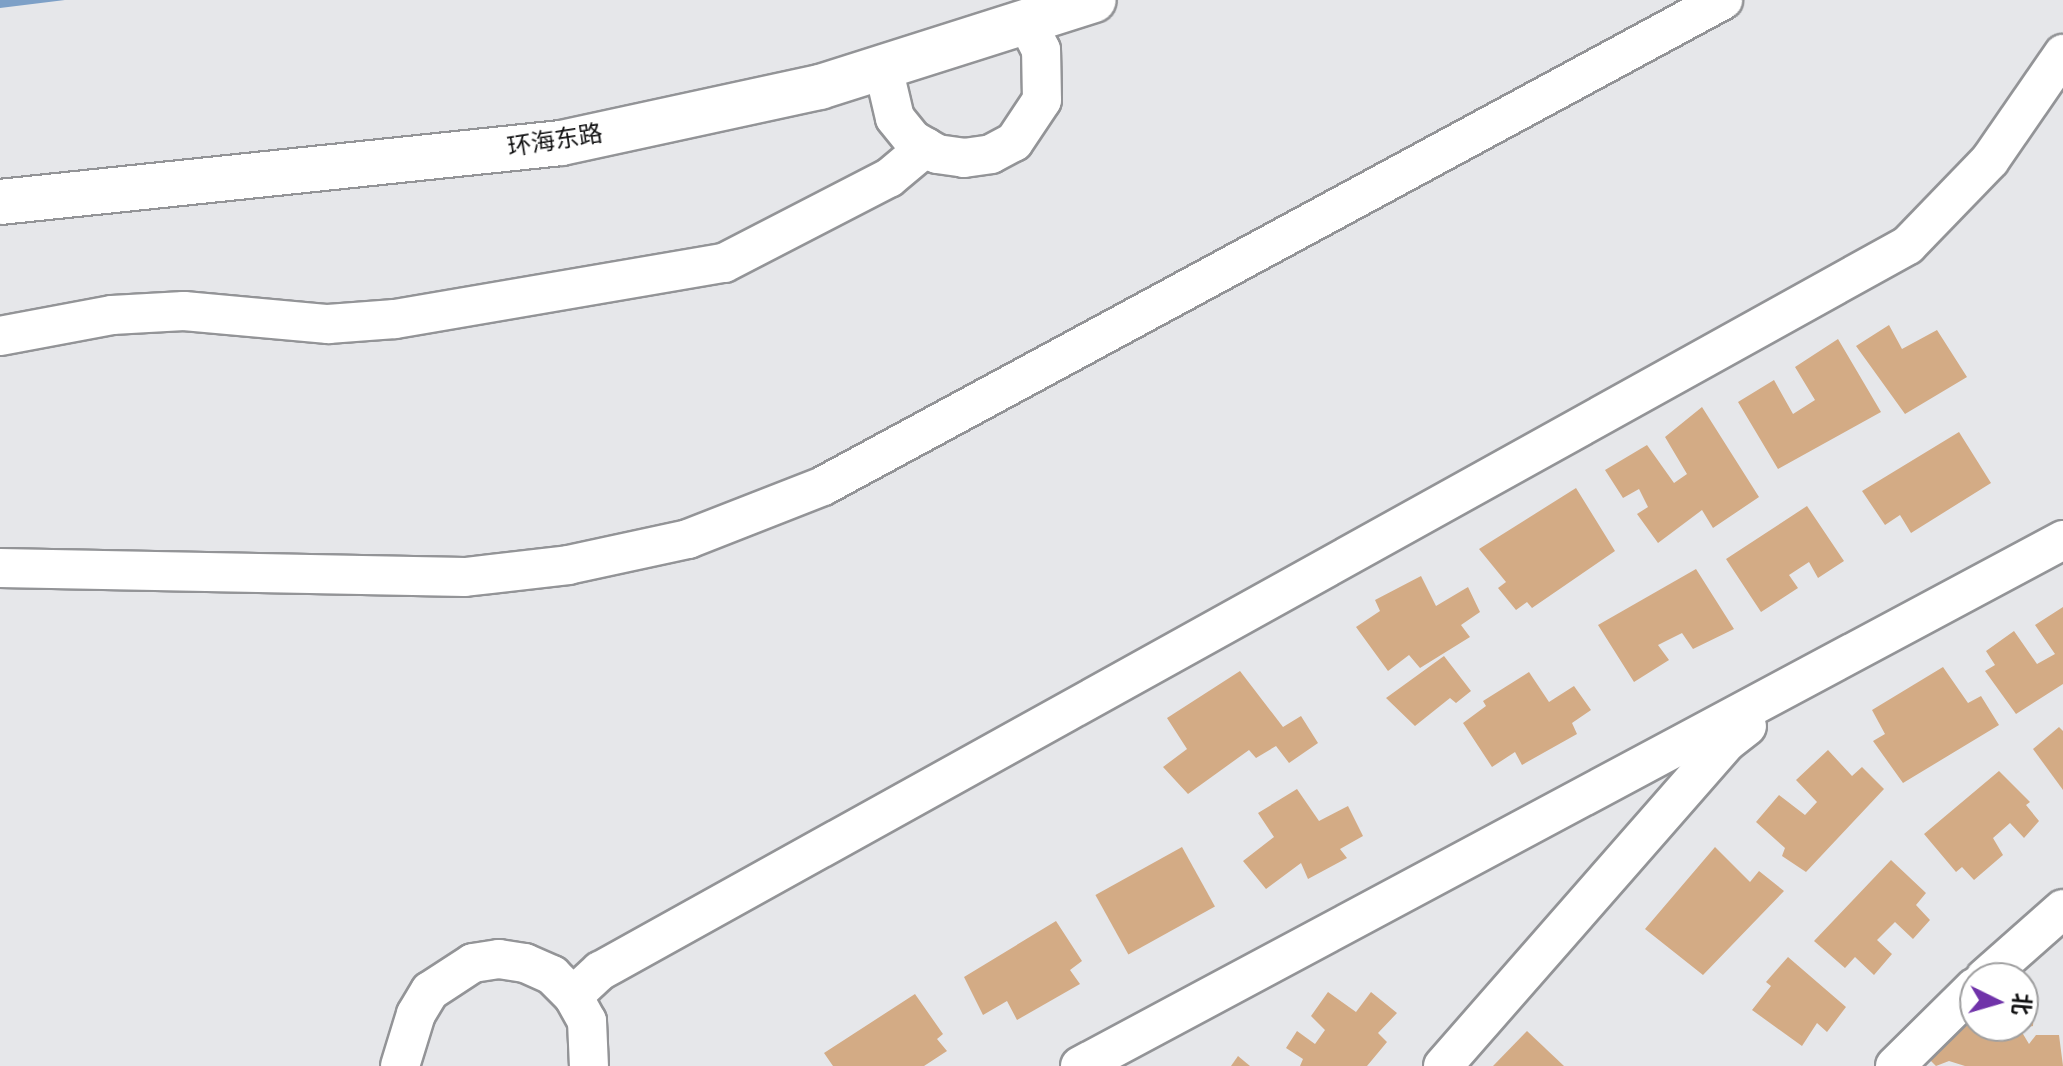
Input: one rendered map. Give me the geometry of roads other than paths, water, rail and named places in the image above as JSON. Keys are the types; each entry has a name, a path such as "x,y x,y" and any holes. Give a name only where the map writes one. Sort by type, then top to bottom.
{"highway":[{"name":"环海东路","path":"0,202 561,143 820,87 1094,0"}],"street":[{"path":"0,568 465,577 568,565 688,539 823,486 1723,0"},
{"path":"883,67 895,118 926,147 964,158 991,154 1014,142 1031,123 1046,75 1041,50 1026,21"},
{"path":"573,996 600,971 1908,245 1990,160 2063,54"},
{"path":"0,336 112,315 184,311 328,324 395,319 724,263 889,178 926,147"},
{"path":"1080,1066 1803,683 2063,540"},
{"path":"1443,1066 1728,741 1803,683"},
{"path":"2003,962 2063,909"},
{"path":"400,1066 416,1014 430,991 473,963 525,963 552,975 573,996 587,1021 589,1066"},
{"path":"1895,1066 1959,1003"},
{"path":"1140,1066 1159,1024"}],"water":[{"path":"0,0 65,0 0,8"}]}
